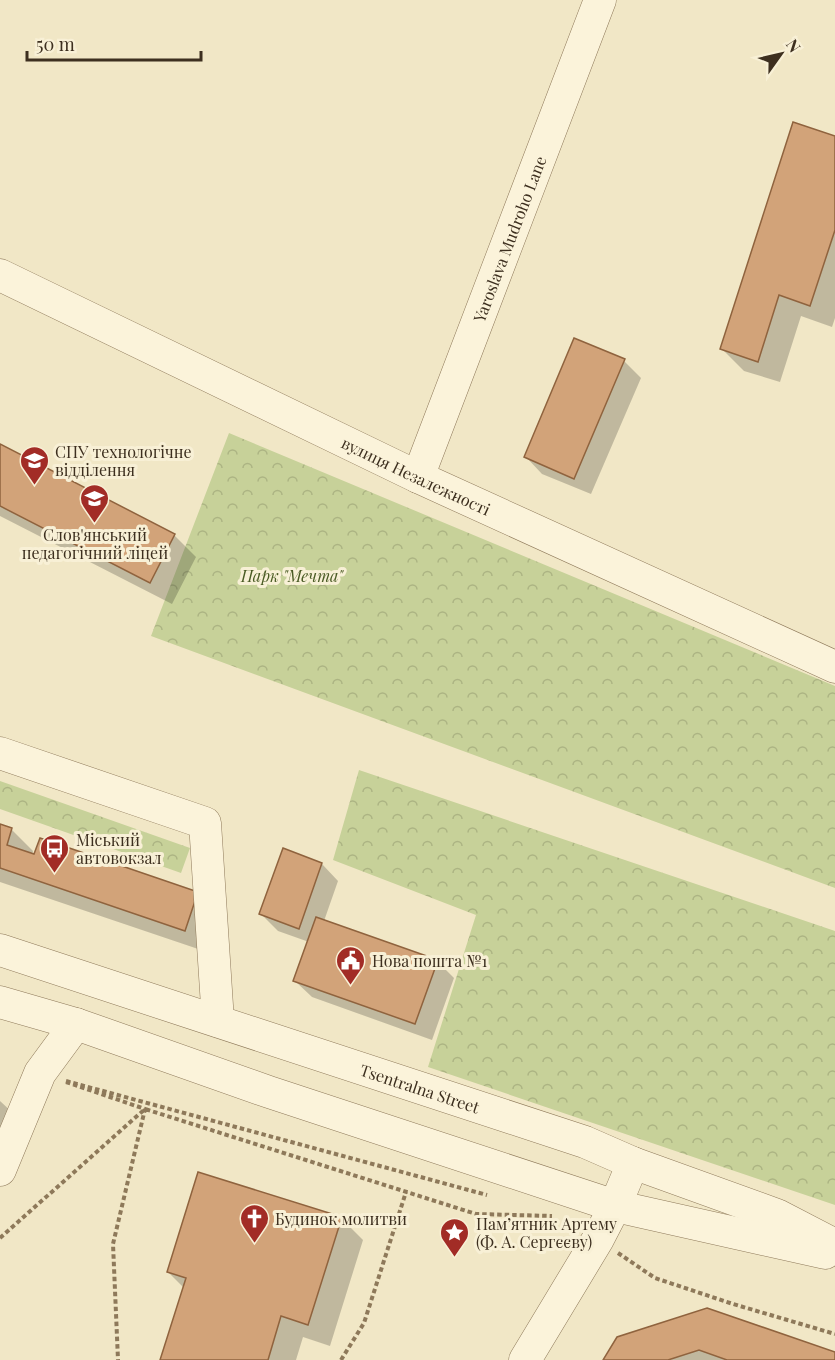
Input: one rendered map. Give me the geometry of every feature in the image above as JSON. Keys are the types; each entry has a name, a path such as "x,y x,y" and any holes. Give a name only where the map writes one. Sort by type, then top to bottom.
{"street":[{"name":"Yaroslava Mudroho Lane","path":"418,477 600,0"},
{"name":"вулиця Незалежності","path":"0,275 418,477 835,667"},
{"path":"0,753 205,823 218,1021"},
{"name":"Tsentralna Street","path":"0,950 585,1142 633,1163 777,1215 835,1245"},
{"path":"0,1002 76,1024 269,1092 615,1206 835,1255"},
{"path":"0,1170 13,1100 40,1073 76,1024"},
{"path":"525,1360 598,1239 633,1163"}],"path":[{"path":"40,1073 145,1109 476,1214 554,1214 542,1210"},
{"path":"40,1073 496,1197"},
{"path":"0,1238 145,1109"},
{"path":"118,1360 113,1244 145,1109"},
{"path":"341,1360 364,1323 406,1192"},
{"path":"598,1239 655,1278 733,1305 835,1334"}],"green space":[{"name":"Парк \"Мечта\"","path":"229,433 835,686 835,888 151,636"},
{"path":"359,770 835,931 835,1205 428,1067 476,915 333,860"},
{"path":"0,781 190,848 181,873 0,809"}],"building":[{"path":"793,122 835,136 835,230 810,306 779,295 758,362 720,349"},
{"path":"574,338 625,359 574,479 524,457"},
{"path":"0,444 175,534 150,583 0,506"},
{"path":"0,824 12,828 7,845 34,854 40,838 198,892 185,931 0,868"},
{"path":"283,848 322,863 299,929 259,914"},
{"path":"316,917 438,960 415,1024 293,981"},
{"name":"Будинок молитви","path":"198,1172 342,1217 308,1325 281,1316 268,1360 160,1360 186,1278 167,1272"},
{"path":"707,1308 835,1352 835,1360 727,1360 699,1350 668,1360 603,1360 617,1337"}],"place":[{"name":"СПУ технологічне відділення","path":"34,486"},
{"name":"Слов'янський педагогічний ліцей","path":"95,524"},
{"name":"Міський автовокзал","path":"55,874"},
{"name":"Нова пошта №1","path":"351,986"},
{"name":"Будинок молитви","path":"254,1244"},
{"name":"Пам’ятник Артему (Ф. А. Сергєєву)","path":"455,1258"}]}
